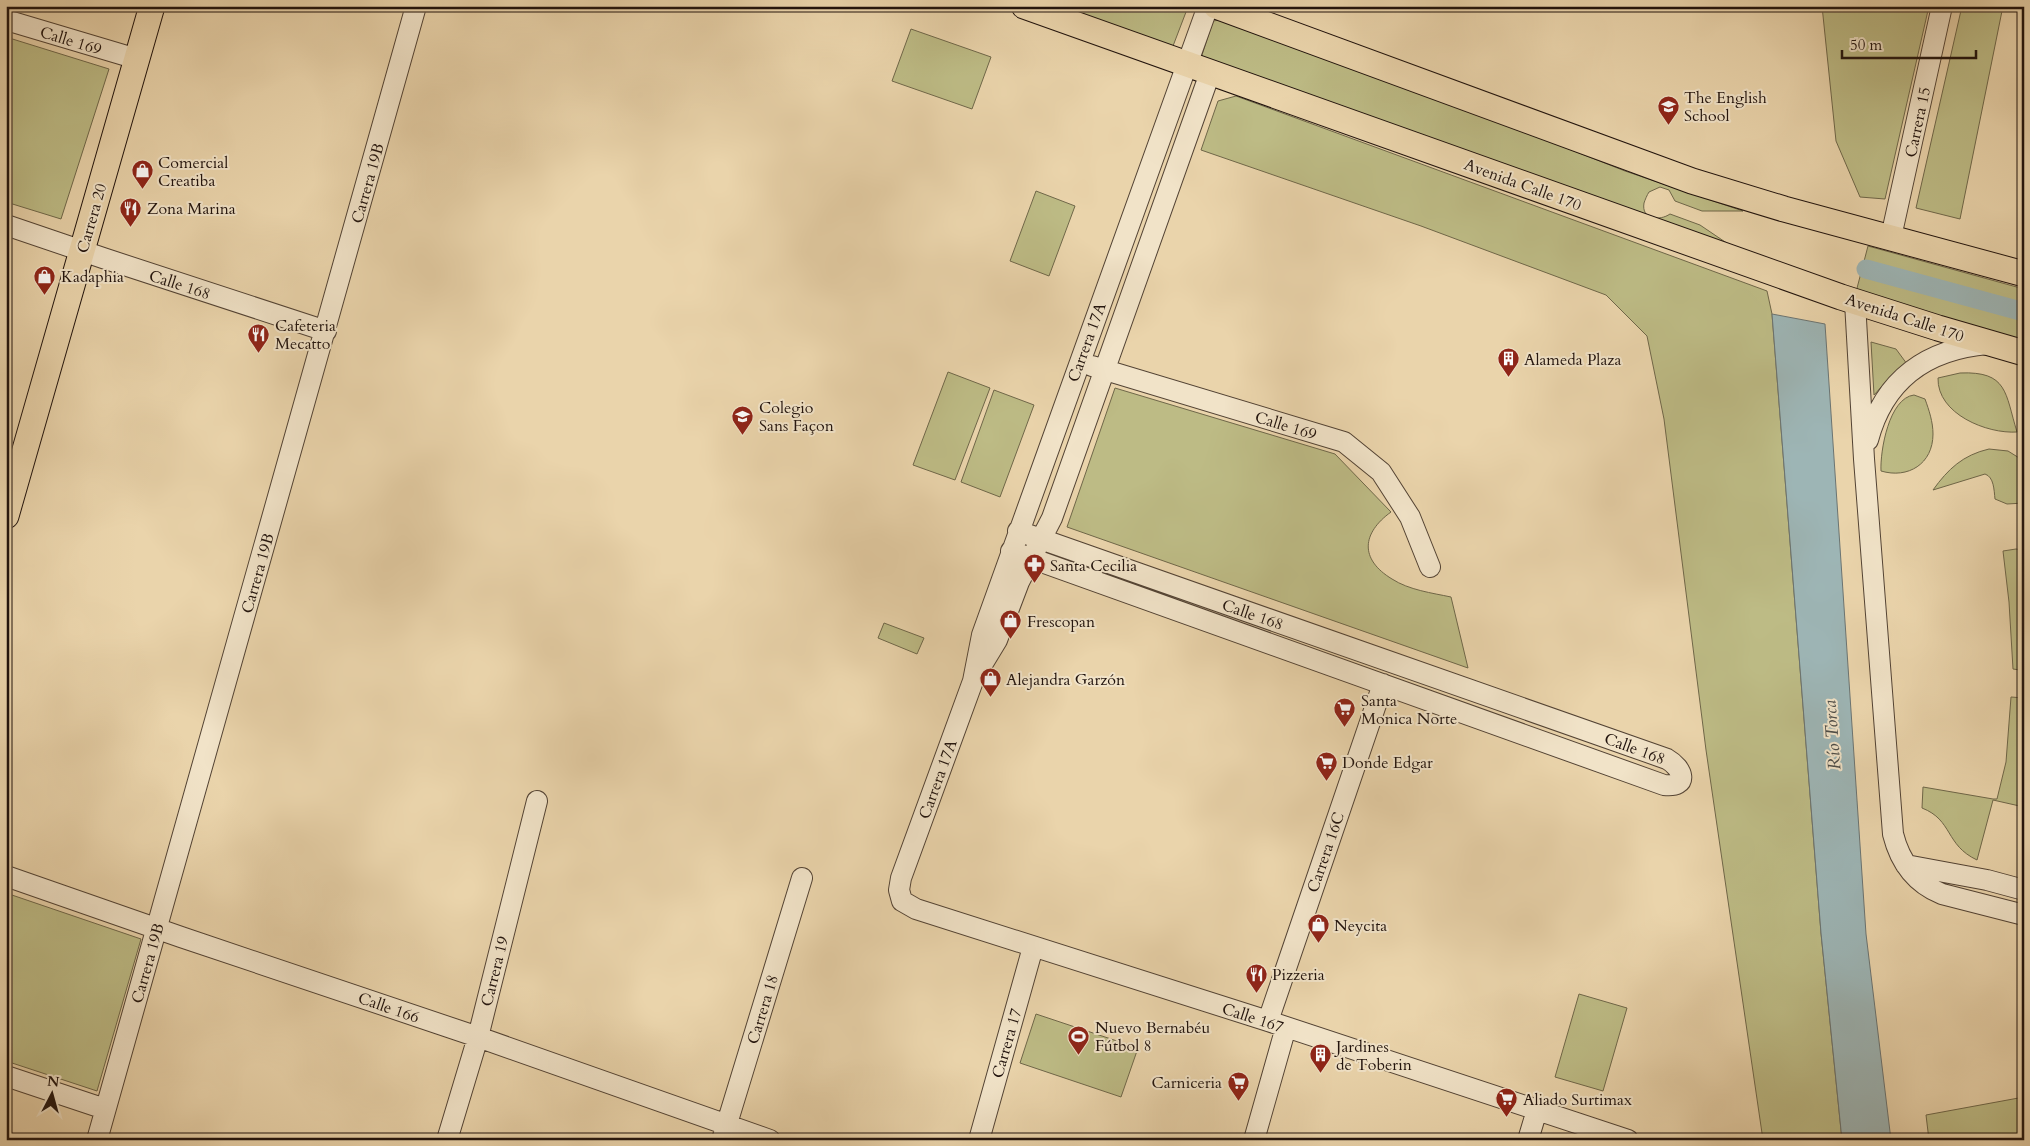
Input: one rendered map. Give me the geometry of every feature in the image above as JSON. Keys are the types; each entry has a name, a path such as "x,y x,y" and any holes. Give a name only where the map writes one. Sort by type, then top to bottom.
{"main road":[{"name":"Carrera 20","path":"6,516 152,6"},
{"name":"Avenida Calle 170","path":"1024,6 1855,302 2024,353"},
{"path":"1216,6 1734,195 2024,274"}],"street":[{"name":"Carrera 19B","path":"97,1140 326,332 416,6"},
{"name":"Carrera 17A","path":"901,878 973,681 982,636 1011,551 1208,6"},
{"name":"Carrera 15","path":"1891,237 1942,6"},
{"name":"Calle 169","path":"6,20 137,60"},
{"name":"Carrera 17A","path":"973,681 997,640 1019,582 1052,518 1210,73"},
{"name":"Calle 168","path":"6,225 82,252 326,332"},
{"path":"1855,302 1864,459 1893,834 1898,850 1906,865 1922,884 1942,894 2024,915"},
{"path":"1864,459 1876,414 1894,387 1905,376 1933,357 1951,350 1991,344"},
{"name":"Calle 169","path":"1079,362 1344,442 1381,472 1410,516 1430,567"},
{"name":"Calle 168","path":"1011,551 1664,785 1672,786 1682,778 1681,771 1676,764 1667,759 1018,532"},
{"name":"Carrera 16C","path":"1254,1140 1277,1024 1383,684"},
{"name":"Carrera 19","path":"447,1140 478,1036 538,802"},
{"path":"1906,865 1987,880 2024,890"},
{"name":"Calle 166","path":"6,876 156,929 478,1036 724,1132 770,1140"},
{"name":"Carrera 18","path":"724,1132 802,878"},
{"name":"Calle 167","path":"901,878 899,890 902,901 916,909 1277,1024 1628,1140"},
{"name":"Carrera 17","path":"979,1140 1033,947"},
{"path":"6,1076 105,1109"},
{"path":"1528,1140 1537,1110"}],"shaded area":[{"path":"1052,6 1184,6 1186,12 1173,46"},
{"path":"1822,6 1929,6 1885,199 1860,197 1836,141"},
{"path":"1962,6 2003,6 1960,219 1916,208"},
{"path":"1220,20 1498,121 1625,171 1743,211 1702,211 1675,201 1669,190 1660,187 1649,192 1644,203 1645,213 1648,216 1661,218 1670,214 1700,225 1737,250 1204,61 1202,55 1213,21"},
{"path":"911,29 991,57 972,109 892,81"},
{"path":"6,37 109,69 61,219 6,202"},
{"path":"1236,96 1767,291 1772,314 1821,933 1842,1140 1763,1140 1706,750 1664,419 1647,336 1606,295 1421,226 1201,150 1218,101"},
{"path":"1036,191 1075,206 1049,276 1010,261"},
{"path":"1868,246 2024,289 2024,341 1856,292"},
{"path":"1871,342 1896,349 1907,364 1891,376 1874,395"},
{"path":"948,372 990,388 955,480 913,465"},
{"path":"1960,373 1976,373 1987,376 2002,387 2017,432 2005,432 1979,425 1966,419 1946,402 1940,391 1938,378"},
{"path":"1115,388 1335,454 1391,512 1381,520 1370,537 1368,546 1374,563 1381,571 1399,583 1421,591 1451,597 1468,668 1067,527"},
{"path":"994,390 1034,405 1000,497 961,482"},
{"path":"1914,395 1925,399 1930,416 1933,434 1929,454 1917,467 1909,471 1891,473 1881,471 1884,439 1892,415 1905,398"},
{"path":"1989,449 2008,451 2024,461 2024,503 2007,504 1995,499 1992,481 1985,474 1933,490 1950,469 1971,455"},
{"path":"2024,550 2024,667 2020,670 2013,669 2009,602 2003,551"},
{"path":"884,623 924,638 917,654 878,638"},
{"path":"2011,697 2024,698 2024,807 1993,800 1977,860 1959,847 1939,819 1922,808 1923,787 1997,799 2006,762"},
{"path":"6,893 141,939 97,1091 6,1061"},
{"path":"1579,994 1627,1008 1603,1091 1555,1077"},
{"name":"Nuevo Bernabéu Fútbol 8","path":"1036,1014 1138,1048 1121,1097 1020,1063"},
{"path":"2024,1097 2024,1140 1929,1140 1926,1115"}],"water":[{"name":"Río Torca","path":"1772,314 1825,324 1866,934 1891,1140 1842,1140 1821,933"}],"waterway":[{"path":"1866,269 2024,312"}],"place":[{"name":"The English School","path":"1668,125"},
{"name":"Comercial Creatiba","path":"142,190"},
{"name":"Zona Marina","path":"131,227"},
{"name":"Kadaphia","path":"45,295"},
{"name":"Cafeteria Mecatto","path":"259,353"},
{"name":"Alameda Plaza","path":"1508,378"},
{"name":"Colegio Sans Façon","path":"743,435"},
{"name":"Santa Cecilia","path":"1034,584"},
{"name":"Frescopan","path":"1011,640"},
{"name":"Alejandra Garzón","path":"990,698"},
{"name":"Santa Monica Norte","path":"1345,728"},
{"name":"Donde Edgar","path":"1326,781"},
{"name":"Neycita","path":"1318,944"},
{"name":"Pizzeria","path":"1256,993"},
{"name":"Nuevo Bernabéu Fútbol 8","path":"1079,1055"},
{"name":"Jardines de Toberin","path":"1320,1074"},
{"name":"Carniceria","path":"1238,1101"},
{"name":"Aliado Surtimax","path":"1507,1118"}]}
